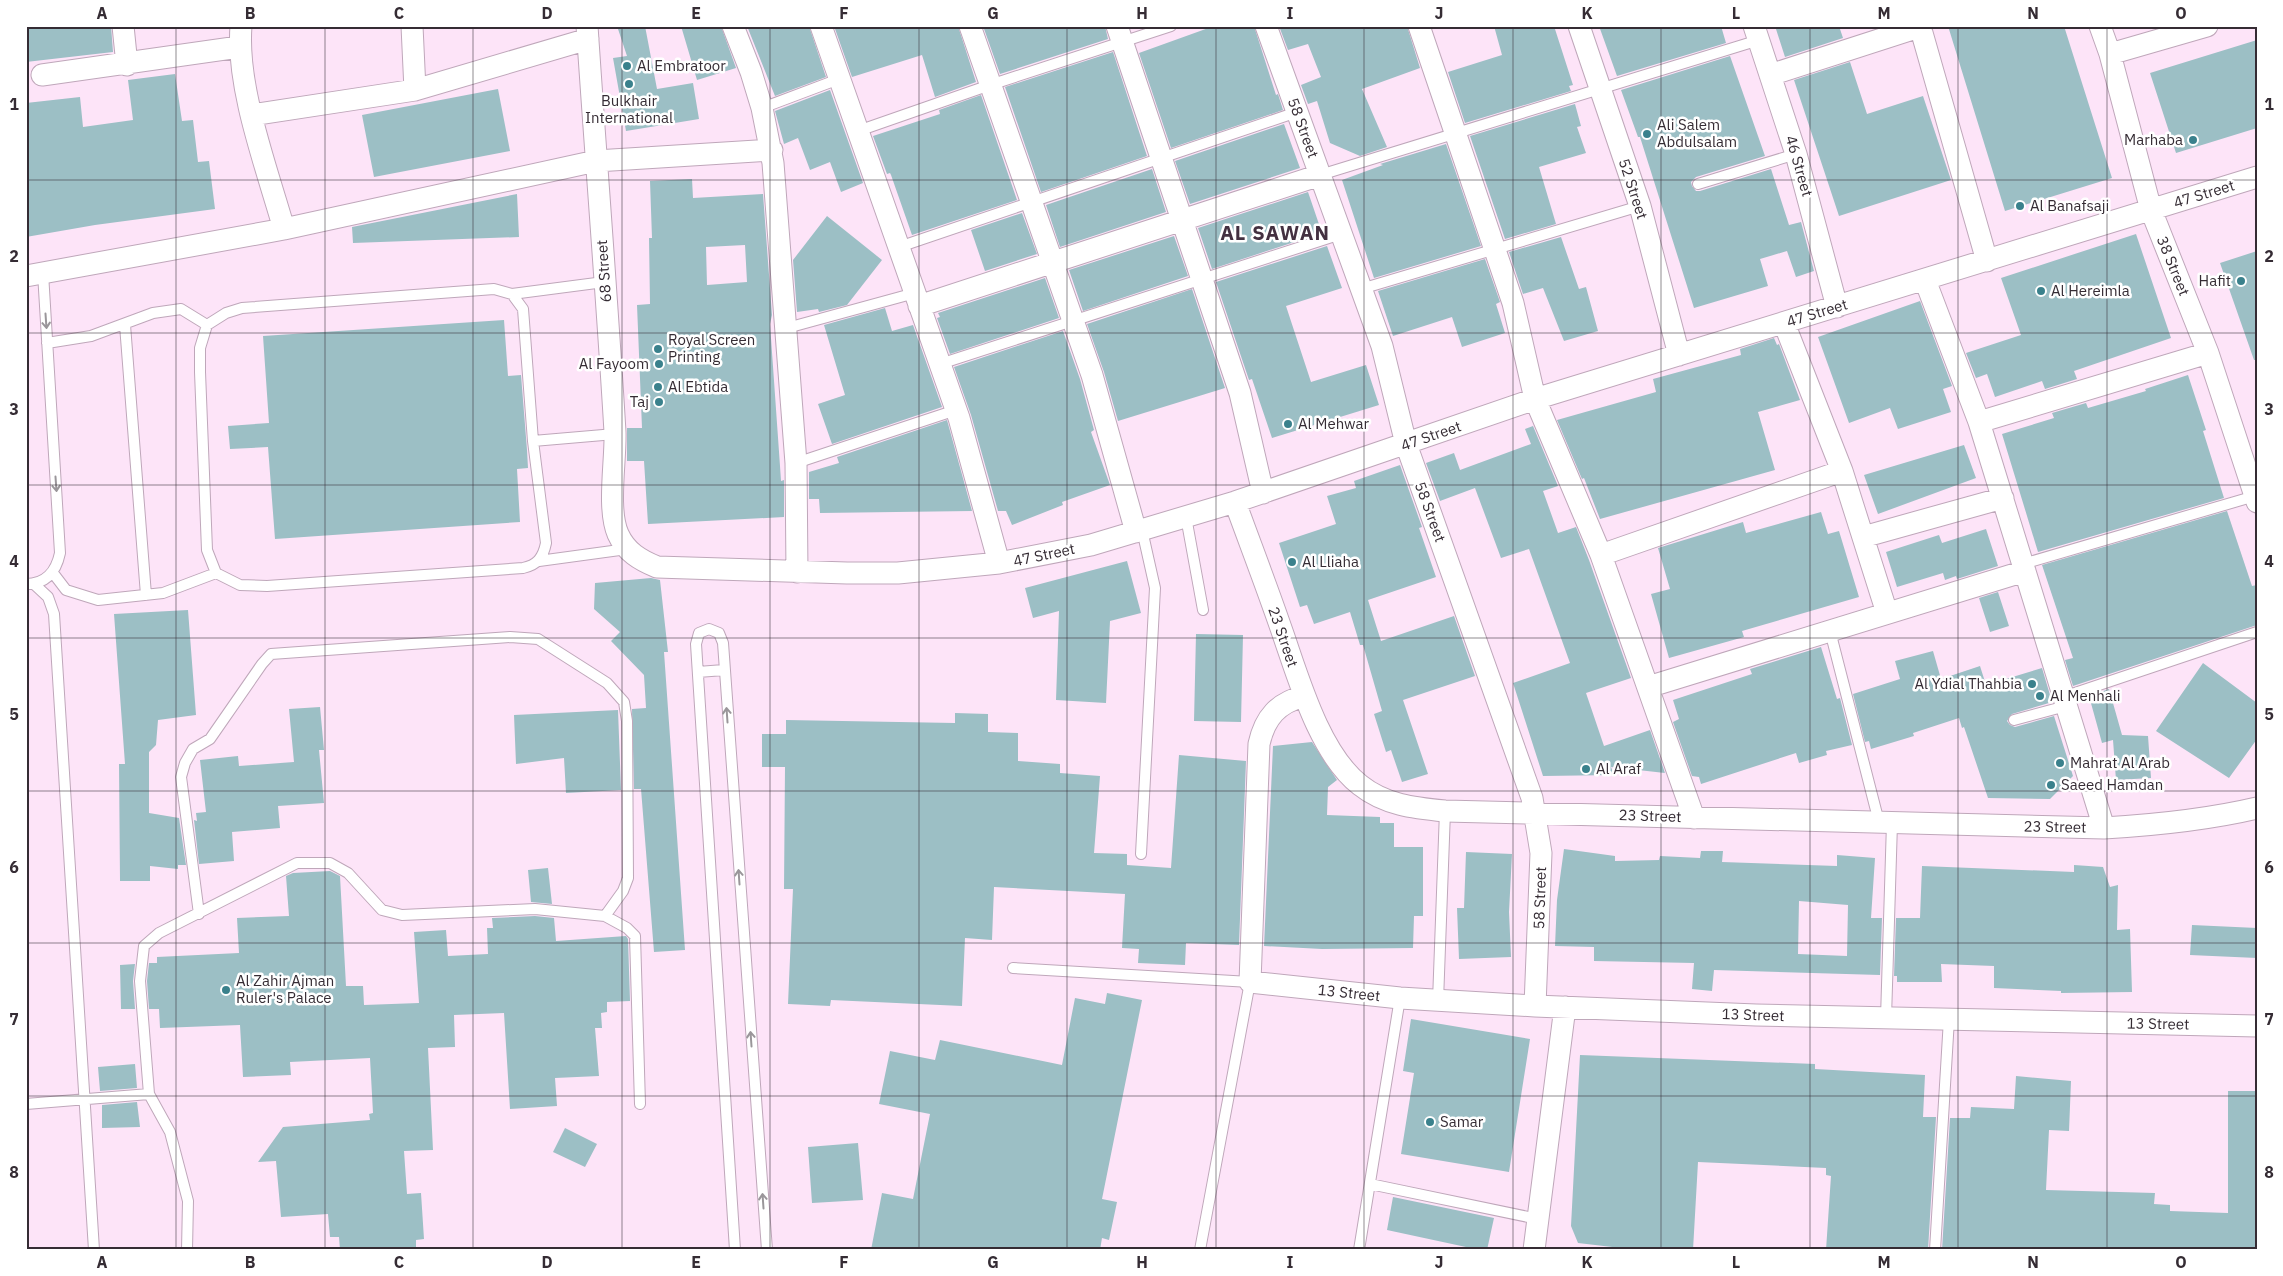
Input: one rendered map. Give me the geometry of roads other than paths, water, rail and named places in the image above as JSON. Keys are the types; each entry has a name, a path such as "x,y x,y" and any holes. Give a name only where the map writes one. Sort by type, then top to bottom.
{"street":[{"path":"122,26 127,64"},
{"path":"412,26 416,90"},
{"path":"733,26 751,72 772,150 796,463 797,572"},
{"path":"821,26 956,410 999,563"},
{"path":"970,26 1092,375 1139,531"},
{"name":"58 Street","path":"1266,26 1382,346 1406,444 1527,782 1536,813 1541,860 1536,1006"},
{"path":"1419,26 1513,303 1535,399 1601,555 1694,818"},
{"name":"52 Street","path":"1579,26 1640,206 1680,355"},
{"path":"1770,75 1920,26 1987,261"},
{"name":"38 Street","path":"2100,26 2110,54 2151,210 2208,353 2256,499"},
{"path":"2110,54 2207,26"},
{"path":"252,115 416,90 587,33"},
{"name":"68 Street","path":"587,33 615,434 614,515"},
{"name":"46 Street","path":"1756,33 1796,154 1837,307"},
{"path":"1119,34 1240,392 1263,493"},
{"path":"42,75 127,64 240,37 252,115 284,229"},
{"path":"35,274 284,229 596,161 772,150"},
{"path":"917,300 1053,263 1320,175"},
{"name":"47 Street","path":"614,515 617,533 627,548 640,560 657,567 797,572 898,573 999,563 1045,555 1139,531 1235,502 1535,399 2257,177"},
{"path":"1925,280 1979,422 2104,828"},
{"path":"1784,323 1842,471 1887,613"},
{"path":"1979,422 2208,353"},
{"path":"1601,555 1842,471"},
{"path":"1863,537 2002,498"},
{"name":"23 Street","path":"1235,502 1304,696 1333,753 1344,770 1358,784 1375,796 1394,804 1445,811 2104,828 2149,826 2257,808"},
{"path":"1648,687 1887,613 2024,568"},
{"path":"1250,982 1259,744 1262,730 1268,718 1278,707 1290,700 1304,696"},
{"name":"13 Street","path":"1250,982 1400,998 1536,1006 1886,1018 2257,1026"},
{"path":"1534,1250 1565,1007"}],"lane":[{"path":"858,131 990,84 1119,34 1171,26"},
{"path":"1320,175 1600,89 1756,33"},
{"path":"762,108 839,79"},
{"path":"898,247 1297,112"},
{"path":"1698,184 1796,154"},
{"path":"1361,289 1640,206"},
{"path":"940,364 1341,234"},
{"path":"30,584 44,580 53,573 58,564 60,553 47,343 35,274"},
{"path":"512,294 523,309 532,441 546,543 544,553 539,561 532,566 522,568 267,586 240,585 216,573 207,550 206,541 200,348 206,325 226,313 242,308 494,290 512,294 604,282"},
{"path":"787,328 917,300"},
{"path":"47,343 91,336 125,325 153,313 181,309 206,325"},
{"path":"125,325 146,595"},
{"path":"796,463 956,410"},
{"path":"532,441 615,434"},
{"path":"2024,568 2256,499"},
{"path":"1186,517 1203,610"},
{"path":"1139,531 1155,588 1141,854"},
{"path":"539,561 627,548"},
{"path":"53,573 66,590 98,600 163,593 216,573"},
{"path":"30,584 48,597 54,614 94,1250"},
{"path":"735,1250 698,672 697,638 699,633 709,629 719,632 722,637 767,1250"},
{"path":"1830,631 1885,822 1886,1018"},
{"path":"2014,720 2257,632"},
{"path":"199,914 182,778 185,763 193,749 210,739 271,654 510,637 538,639 607,683 624,702 627,720 628,878 622,891 605,916"},
{"path":"698,672 724,670"},
{"path":"1438,1001 1445,811"},
{"path":"187,1250 188,1200 170,1132 149,1094 140,981 144,946 158,934 244,892 278,871 297,863 330,863 348,873 382,910 402,915 535,909 605,916 627,928 635,936 640,1104"},
{"path":"1013,968 1250,982 1200,1250"},
{"path":"1359,1250 1400,998"},
{"path":"1935,1250 1948,1019"},
{"path":"26,1104 149,1094"},
{"path":"1370,1184 1538,1220"}],"place":[{"name":"Al Embratoor","path":"627,66"},
{"name":"Bulkhair International","path":"629,84"},
{"name":"Ali Salem Abdulsalam","path":"1647,134"},
{"name":"Marhaba","path":"2193,140"},
{"name":"Al Banafsaji","path":"2020,206"},
{"name":"Hafit","path":"2241,281"},
{"name":"Al Hereimla","path":"2041,291"},
{"name":"Royal Screen Printing","path":"658,349"},
{"name":"Al Fayoom","path":"659,364"},
{"name":"Al Ebtida","path":"658,387"},
{"name":"Taj","path":"659,402"},
{"name":"Al Mehwar","path":"1288,424"},
{"name":"Al Lliaha","path":"1292,562"},
{"name":"Al Ydial Thahbia","path":"2032,684"},
{"name":"Al Menhali","path":"2040,696"},
{"name":"Mahrat Al Arab","path":"2060,763"},
{"name":"Al Araf","path":"1586,769"},
{"name":"Saeed Hamdan","path":"2051,785"},
{"name":"Al Zahir Ajman Ruler's Palace","path":"226,990"},
{"name":"Samar","path":"1430,1122"}],"district":[{"name":"AL SAWAN","path":"1275,233"}]}
